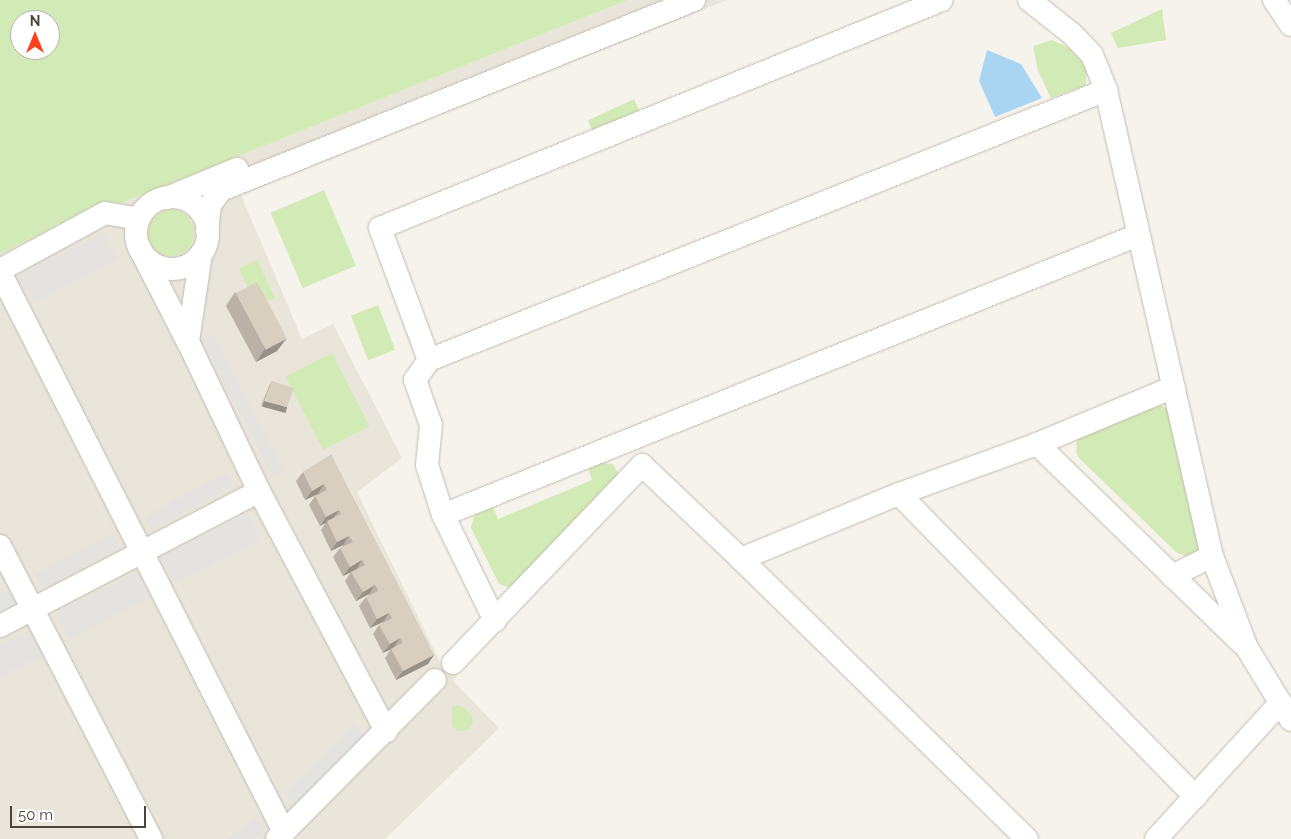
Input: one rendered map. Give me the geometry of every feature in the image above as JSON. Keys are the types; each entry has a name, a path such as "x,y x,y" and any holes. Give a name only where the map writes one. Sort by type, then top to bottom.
{"street":[{"path":"386,731 259,491 188,341 138,247 136,229 138,219 150,205 652,0"},
{"path":"138,247 152,263 173,269 188,264 205,247 210,205 221,190 694,0"},
{"path":"429,360 380,228 942,0"},
{"path":"1029,0 1071,33 1092,55 1106,90 1212,556 1247,648 1286,711 1196,797 1156,839"},
{"path":"1274,0 1291,25"},
{"path":"495,621 443,515 427,465 431,425 415,380 429,360 1106,90"},
{"path":"167,198 178,198 189,202 198,209 207,230"},
{"path":"138,219 106,213 0,271 142,552 280,835 435,680"},
{"path":"443,515 1138,235"},
{"path":"188,341 200,254"},
{"path":"741,558 898,494 1037,444 1174,388"},
{"path":"622,443 642,465 741,558 1027,839"},
{"path":"1037,444 1247,648"},
{"path":"454,664 642,465"},
{"path":"0,626 259,491"},
{"path":"898,494 1196,797"},
{"path":"0,546 151,839"},
{"path":"1172,576 1212,556"}],"shaded area":[{"path":"628,0 727,0 241,195 302,339 333,324 402,458 357,492 440,662 457,676 453,681 499,728 385,839 0,839 0,254 103,201 121,203"},
{"path":"103,232 117,258 33,303 19,277"},
{"path":"212,334 284,470 273,476 201,340"},
{"path":"226,473 233,486 151,530 144,517"},
{"path":"247,514 260,540 175,583 161,558"},
{"path":"113,534 120,548 42,588 35,574"},
{"path":"142,569 155,595 70,638 56,613"},
{"path":"11,589 18,603 0,612 0,595"},
{"path":"38,625 50,651 0,677 0,644"},
{"path":"354,724 365,735 295,805 284,794"},
{"path":"259,817 267,829 256,839 226,839"}],"green space":[{"path":"0,0 628,0 121,203 103,201 0,254"},
{"path":"1162,9 1166,40 1118,48 1111,33"},
{"path":"1052,40 1069,48 1087,68 1086,85 1051,98 1038,71 1033,46"},
{"path":"634,99 641,114 595,136 588,121"},
{"path":"324,190 356,265 303,288 271,213"},
{"path":"166,210 176,210 190,220 194,233 190,246 184,252 176,256 166,256 152,246 148,238 148,228 158,214"},
{"path":"257,260 275,298 257,307 239,268"},
{"path":"378,305 395,350 368,360 351,315"},
{"path":"332,353 369,426 323,450 286,377"},
{"path":"1158,404 1171,411 1202,549 1187,556 1177,553 1078,457 1076,451 1077,439"},
{"path":"603,463 613,464 620,476 510,588 499,584 471,528 474,516 493,507 498,519 592,480 588,467"},
{"path":"462,706 471,715 473,723 468,730 458,731 452,726 452,707"}],"water":[{"path":"987,50 1021,64 1042,98 995,117 979,81"}],"building":[{"path":"257,282 287,339 266,350 236,293"},
{"path":"272,381 294,388 287,407 264,401"},
{"path":"331,455 434,655 403,671 391,649 402,643 402,641 400,638 390,644 379,625 392,618 389,613 377,619 366,597 378,591 377,588 375,585 363,592 351,572 365,565 362,560 350,567 340,548 353,542 349,536 337,542 327,521 341,514 339,510 326,517 315,496 327,490 324,484 312,491 303,472"}]}
